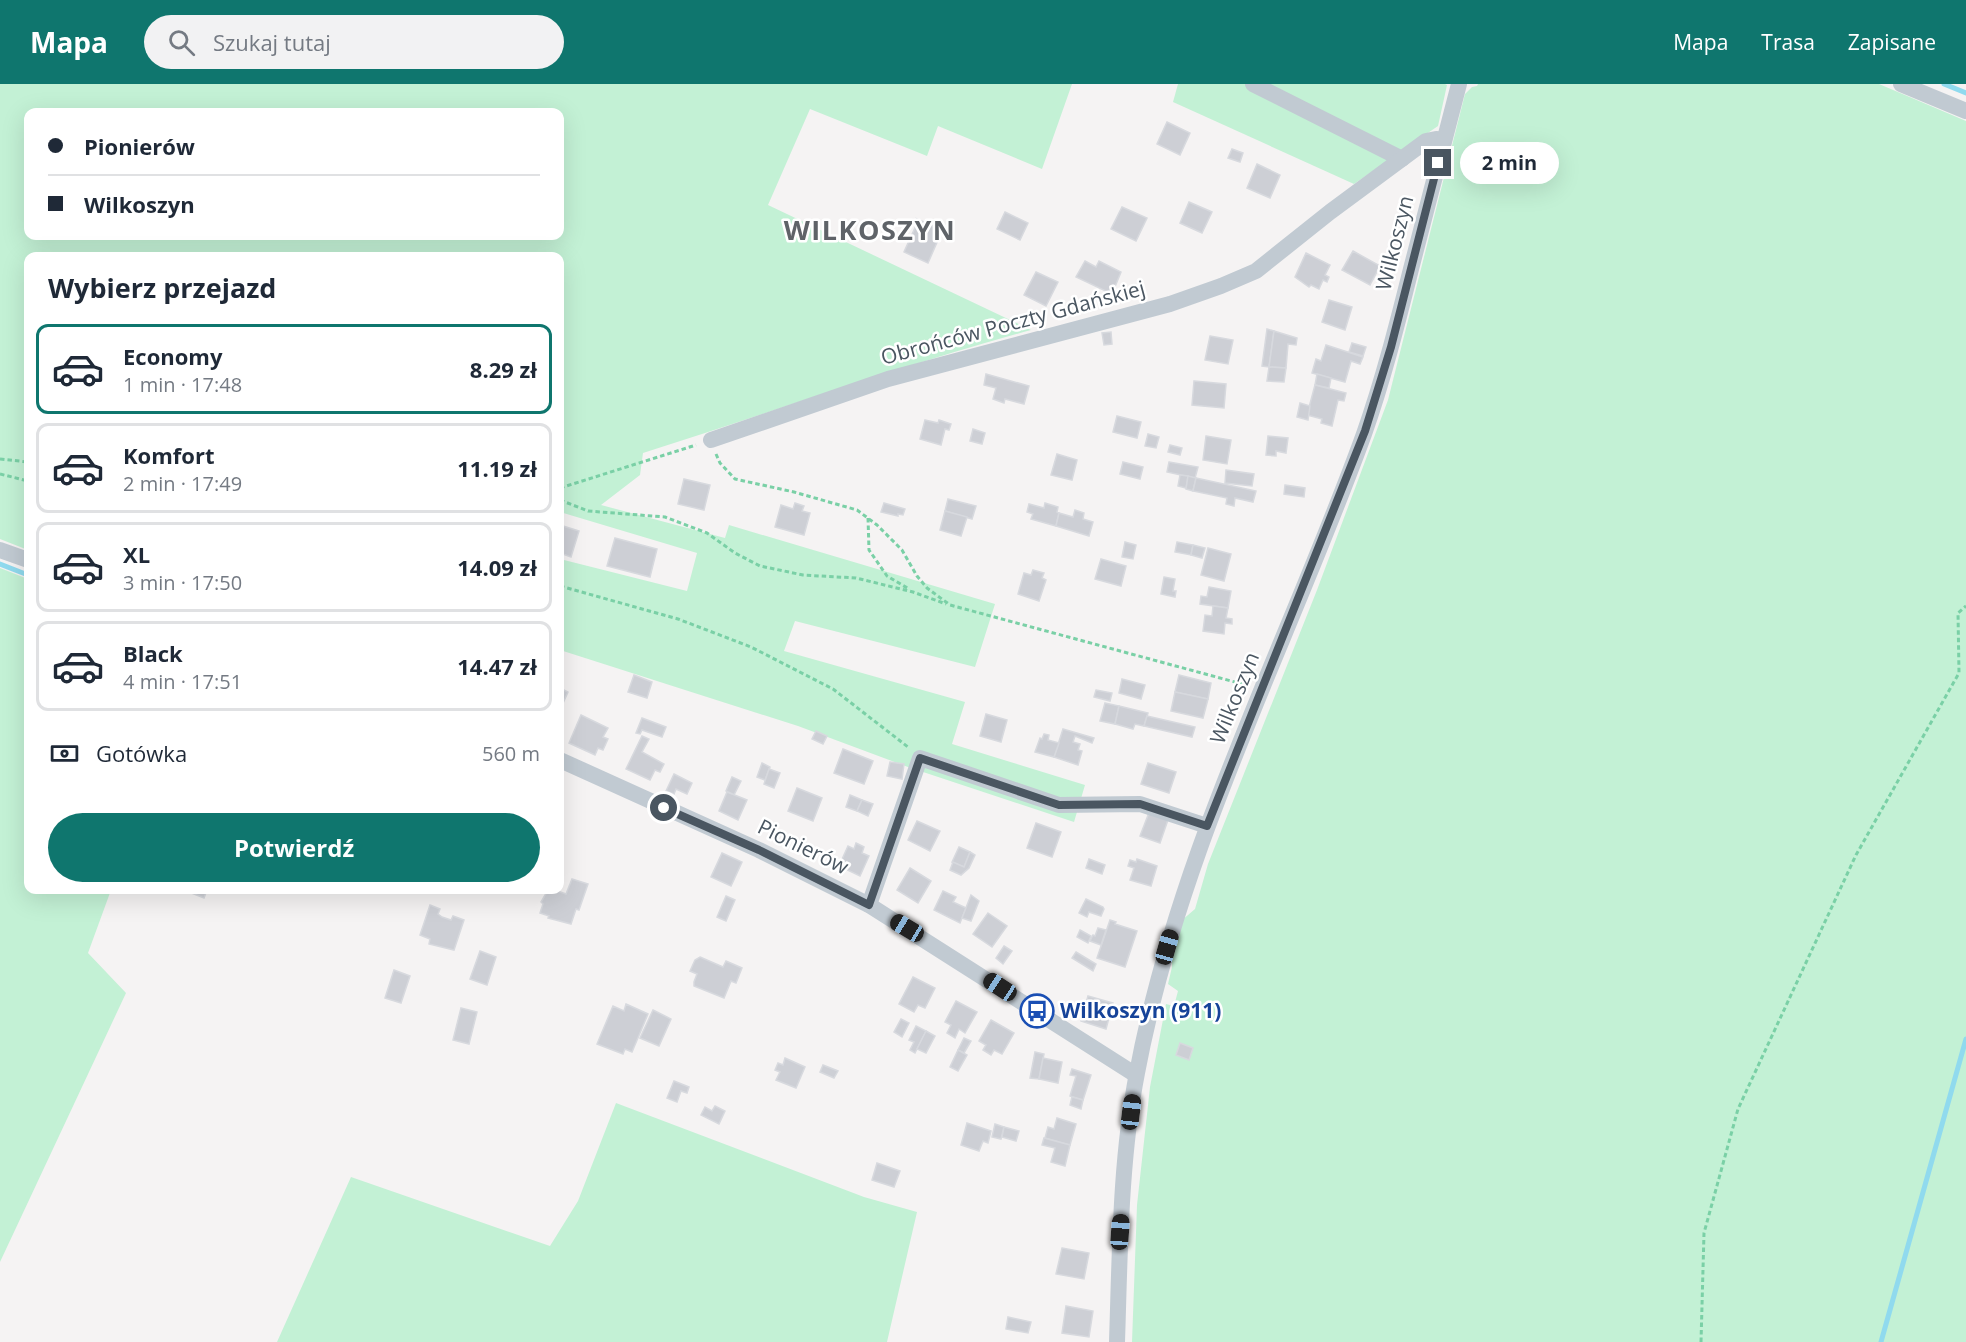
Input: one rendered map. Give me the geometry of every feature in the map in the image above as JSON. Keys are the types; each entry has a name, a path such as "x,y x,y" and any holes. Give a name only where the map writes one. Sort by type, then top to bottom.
{"street":[{"path":"1253,84 1402,159"},
{"name":"Wilkoszyn","path":"1117,1342 1123,1193 1136,1075 1161,967 1183,893 1207,826 1365,431 1391,347 1459,84"},
{"path":"1901,84 1966,111"},
{"name":"Obrońców Poczty Gdańskiej","path":"711,440 888,379 1170,304 1256,271 1425,141 1444,140"},
{"path":"0,550 24,559"},
{"path":"869,905 920,758 1059,805 1140,804 1207,826"},
{"name":"Pionierów","path":"564,762 759,850 869,905 926,939 1136,1075"}],"path":[{"path":"564,487 711,440 720,463 735,478 857,510 902,550 927,588 950,605"},
{"path":"0,459 24,462"},
{"path":"0,474 24,480"},
{"path":"564,502 588,511 664,517 707,533 735,553 760,566 803,574 856,578 913,592 950,605 1262,691"},
{"path":"868,518 869,550 887,576 913,592"},
{"path":"564,587 678,619 751,647 833,689 889,731 920,758"},
{"path":"1701,1342 1704,1233 1738,1109 1856,855 1959,674 1959,613 1966,606"}],"green space":[{"path":"0,84 1072,84 1042,169 938,126 927,156 810,109 768,205 1031,330 885,374 643,453 640,475 601,505 725,538 729,525 995,604 975,667 795,621 784,651 965,702 952,744 1085,785 1074,822 908,767 798,726 564,651 564,560 687,591 697,553 564,513 564,252 24,252 24,548 0,539"},
{"path":"1178,84 1447,85 1438,126 1354,184 1173,102"},
{"path":"1478,84 1879,84 1966,121 1966,1342 1132,1342 1137,1205 1150,1087 1166,1004 1174,1006 1178,991 1168,984 1181,921 1195,909 1208,864 1317,590 1388,400 1465,94"},
{"path":"0,568 24,577 24,894 110,894 88,953 126,993 0,1262"},
{"path":"616,1103 864,1197 917,1212 887,1342 277,1342 351,1177 550,1246 578,1201"}],"building":[{"path":"1167,122 1190,133 1180,155 1157,144"},
{"path":"1232,149 1243,153 1240,162 1228,158"},
{"path":"1257,164 1280,175 1270,198 1247,188"},
{"path":"1189,202 1212,212 1202,233 1180,223"},
{"path":"1122,207 1147,218 1136,241 1111,229"},
{"path":"1005,212 1028,223 1020,240 997,229"},
{"path":"917,219 944,231 928,263 904,252"},
{"path":"1353,251 1380,266 1370,285 1342,270"},
{"path":"1306,253 1330,265 1325,275 1329,277 1327,282 1323,280 1319,289 1311,285 1309,287 1295,277"},
{"path":"1085,261 1096,267 1099,261 1121,272 1112,294 1076,277"},
{"path":"1036,272 1058,282 1046,306 1024,295"},
{"path":"1329,300 1352,307 1345,330 1322,322"},
{"path":"1267,329 1274,331 1269,367 1262,366"},
{"path":"1274,331 1297,338 1296,345 1288,344 1286,368 1269,367"},
{"path":"1111,332 1112,344 1104,345 1102,333"},
{"path":"1210,336 1233,340 1228,364 1205,360"},
{"path":"1352,343 1366,347 1363,356 1349,352"},
{"path":"1326,345 1363,357 1360,364 1351,361 1345,382 1312,373 1316,359 1321,361"},
{"path":"1269,367 1286,368 1284,382 1267,381"},
{"path":"986,374 1029,386 1024,404 1005,399 1004,403 993,399 996,388 984,385"},
{"path":"1317,374 1331,378 1329,388 1315,385"},
{"path":"1194,381 1226,384 1224,408 1192,405"},
{"path":"1315,385 1346,393 1344,401 1338,400 1332,426 1321,423 1322,419 1307,415"},
{"path":"1300,403 1310,406 1308,420 1297,417"},
{"path":"1117,416 1141,422 1137,438 1113,432"},
{"path":"925,420 938,423 939,420 951,424 949,430 945,429 941,445 920,439"},
{"path":"973,429 985,433 982,444 970,441"},
{"path":"1148,434 1159,437 1156,448 1145,446"},
{"path":"1206,436 1231,440 1227,464 1203,460"},
{"path":"1268,436 1288,438 1286,453 1276,451 1276,456 1266,455"},
{"path":"1170,445 1182,448 1180,455 1168,452"},
{"path":"1057,454 1077,460 1072,480 1051,475"},
{"path":"1123,462 1143,467 1140,479 1120,474"},
{"path":"1169,462 1198,467 1195,478 1167,472"},
{"path":"1226,470 1254,474 1252,486 1225,483"},
{"path":"1180,475 1188,476 1186,488 1178,486"},
{"path":"1188,476 1196,478 1193,491 1186,489"},
{"path":"1196,478 1256,491 1253,502 1235,498 1234,506 1226,504 1227,498 1193,491"},
{"path":"684,479 710,485 704,510 678,504"},
{"path":"1285,485 1305,488 1304,497 1284,494"},
{"path":"948,499 976,506 972,519 945,511"},
{"path":"795,503 804,506 802,511 810,513 804,535 775,527 781,505 793,509"},
{"path":"884,503 905,509 903,515 881,512"},
{"path":"1045,503 1058,507 1056,526 1031,519 1033,514 1027,512 1029,504 1044,508"},
{"path":"1075,510 1084,513 1083,519 1093,522 1089,536 1056,526 1059,513 1073,517"},
{"path":"945,511 967,517 961,536 940,530"},
{"path":"564,526 579,531 571,557 564,554"},
{"path":"615,538 657,549 650,577 607,566"},
{"path":"1125,542 1136,545 1133,559 1122,557"},
{"path":"1177,542 1193,545 1191,555 1175,552"},
{"path":"1193,545 1205,548 1202,558 1191,555"},
{"path":"1208,548 1231,554 1224,581 1201,575"},
{"path":"1101,559 1126,566 1121,586 1095,579"},
{"path":"1033,570 1044,573 1042,578 1046,580 1039,601 1018,594 1024,573 1031,575"},
{"path":"1164,577 1175,579 1173,591 1176,591 1175,597 1161,594"},
{"path":"1209,587 1231,591 1228,608 1200,604 1201,596 1207,597"},
{"path":"1213,606 1228,608 1226,618 1232,619 1232,624 1225,623 1224,634 1203,631 1205,615 1212,616"},
{"path":"634,675 652,682 647,698 628,692"},
{"path":"1179,675 1211,683 1208,699 1175,692"},
{"path":"1122,679 1145,685 1141,699 1119,693"},
{"path":"1096,690 1112,693 1110,701 1094,697"},
{"path":"1175,692 1208,699 1203,718 1171,711"},
{"path":"1105,703 1119,706 1115,724 1100,721"},
{"path":"1119,706 1148,713 1144,726 1135,724 1133,729 1115,724"},
{"path":"986,714 1007,720 1001,742 980,736"},
{"path":"581,715 608,728 603,737 608,739 603,750 598,748 595,755 569,743"},
{"path":"1147,716 1195,727 1192,737 1144,726"},
{"path":"642,718 666,727 662,737 642,730 640,734 636,733"},
{"path":"1063,729 1094,738 1092,743 1075,736 1073,742 1080,744 1078,750 1082,751 1078,765 1054,757"},
{"path":"816,731 827,736 823,744 812,739"},
{"path":"1044,734 1049,735 1048,740 1059,743 1054,757 1035,752"},
{"path":"642,736 649,739 642,752 664,764 660,772 655,770 650,780 626,769"},
{"path":"843,749 873,761 864,784 834,773"},
{"path":"890,762 904,764 902,779 887,776"},
{"path":"762,763 770,767 765,780 757,777"},
{"path":"1148,763 1176,772 1169,793 1141,784"},
{"path":"769,769 780,773 774,788 764,784"},
{"path":"674,774 692,783 687,794 676,789 674,794 666,791"},
{"path":"732,777 741,781 734,795 726,791"},
{"path":"797,788 822,798 813,821 788,811"},
{"path":"727,792 747,800 738,820 719,811"},
{"path":"850,795 862,800 857,811 846,807"},
{"path":"862,800 873,804 868,816 857,811"},
{"path":"1150,810 1169,817 1160,843 1140,836"},
{"path":"917,821 940,831 930,851 908,840"},
{"path":"1036,823 1061,832 1052,857 1027,848"},
{"path":"856,843 864,847 862,853 869,856 860,876 839,866 848,846 854,849"},
{"path":"959,847 970,852 964,867 952,862"},
{"path":"970,852 975,855 969,868 961,875 950,870 953,862 964,867"},
{"path":"722,853 742,862 731,886 711,877"},
{"path":"1089,859 1105,865 1102,874 1086,868"},
{"path":"1137,859 1157,866 1151,886 1130,880 1134,868 1128,866 1130,860 1136,862"},
{"path":"910,868 931,881 918,903 897,890"},
{"path":"572,879 588,884 579,910 576,909 571,924 548,918 549,916 540,913 543,904 541,902 546,894 566,894"},
{"path":"943,891 956,897 953,902 966,908 960,923 934,910"},
{"path":"194,894 206,894 204,898"},
{"path":"971,895 979,901 971,921 962,918"},
{"path":"726,896 735,900 726,921 717,917"},
{"path":"1086,899 1103,907 1101,916 1089,912 1087,917 1079,913"},
{"path":"430,905 440,909 438,914 442,917 451,920 453,916 464,920 454,950 429,944 430,939 420,935"},
{"path":"988,913 1007,926 992,947 973,934"},
{"path":"1110,920 1116,922 1115,924 1137,931 1125,967 1097,958"},
{"path":"1098,928 1106,930 1101,945 1090,941"},
{"path":"1080,930 1091,936 1088,943 1077,937"},
{"path":"1004,946 1012,951 1003,964 996,958"},
{"path":"480,951 496,957 487,985 470,979"},
{"path":"1076,952 1096,964 1093,971 1072,958"},
{"path":"700,957 723,967 726,961 742,968 736,983 731,981 724,998 694,986 697,974 690,971 695,960"},
{"path":"394,970 410,976 401,1003 385,998"},
{"path":"913,977 935,988 925,1008 918,1005 914,1012 899,1004"},
{"path":"1088,996 1113,1003 1106,1029 1081,1021"},
{"path":"956,1001 977,1012 965,1033 959,1029 955,1038 947,1033 951,1025 945,1022"},
{"path":"626,1004 648,1014 632,1052 625,1049 623,1054 597,1044 613,1006 624,1011"},
{"path":"461,1008 477,1012 469,1044 453,1040"},
{"path":"653,1010 671,1019 659,1046 640,1038"},
{"path":"901,1019 909,1023 902,1037 894,1032"},
{"path":"991,1020 1014,1033 1002,1054 994,1050 991,1055 983,1050 986,1045 979,1041"},
{"path":"916,1026 926,1031 915,1053 910,1050 914,1042 909,1040"},
{"path":"926,1031 935,1036 926,1053 917,1049"},
{"path":"964,1038 971,1041 964,1053 958,1050"},
{"path":"1180,1043 1193,1048 1189,1060 1176,1055"},
{"path":"958,1050 967,1055 958,1071 950,1067"},
{"path":"1035,1052 1044,1054 1039,1079 1030,1078"},
{"path":"785,1058 805,1067 796,1088 776,1080 780,1072 775,1070 778,1063 783,1065"},
{"path":"1043,1058 1062,1062 1058,1083 1039,1079"},
{"path":"823,1065 838,1071 834,1078 820,1072"},
{"path":"1072,1069 1091,1075 1083,1100 1070,1096 1076,1076 1070,1075"},
{"path":"674,1081 689,1087 687,1093 681,1091 677,1102 667,1098"},
{"path":"1072,1097 1083,1100 1081,1109 1070,1105"},
{"path":"715,1106 725,1111 719,1124 701,1115 705,1107 712,1111"},
{"path":"1057,1118 1076,1124 1070,1145 1045,1138 1048,1127 1054,1129"},
{"path":"967,1123 991,1131 988,1143 983,1141 979,1151 961,1145"},
{"path":"995,1124 1004,1127 1001,1139 992,1137"},
{"path":"1004,1127 1019,1131 1016,1141 1002,1137"},
{"path":"1044,1138 1070,1145 1065,1166 1051,1162 1055,1148 1042,1145"},
{"path":"877,1163 900,1171 894,1187 872,1180"},
{"path":"1062,1248 1089,1253 1084,1279 1056,1274"},
{"path":"1066,1306 1093,1311 1089,1337 1062,1333"},
{"path":"1008,1317 1031,1322 1028,1333 1006,1329"}],"waterway":[{"path":"1944,84 1966,93"},
{"path":"0,564 24,573"},
{"path":"1881,1342 1966,1039"}],"place":[{"name":"Wilkoszyn (911)","path":"1037,1011"}],"district":[{"name":"WILKOSZYN","path":"870,231"}],"route":[{"path":"664,808 759,850 869,905 920,758 1059,805 1140,804 1207,826 1365,431 1391,347 1438,163"}]}
